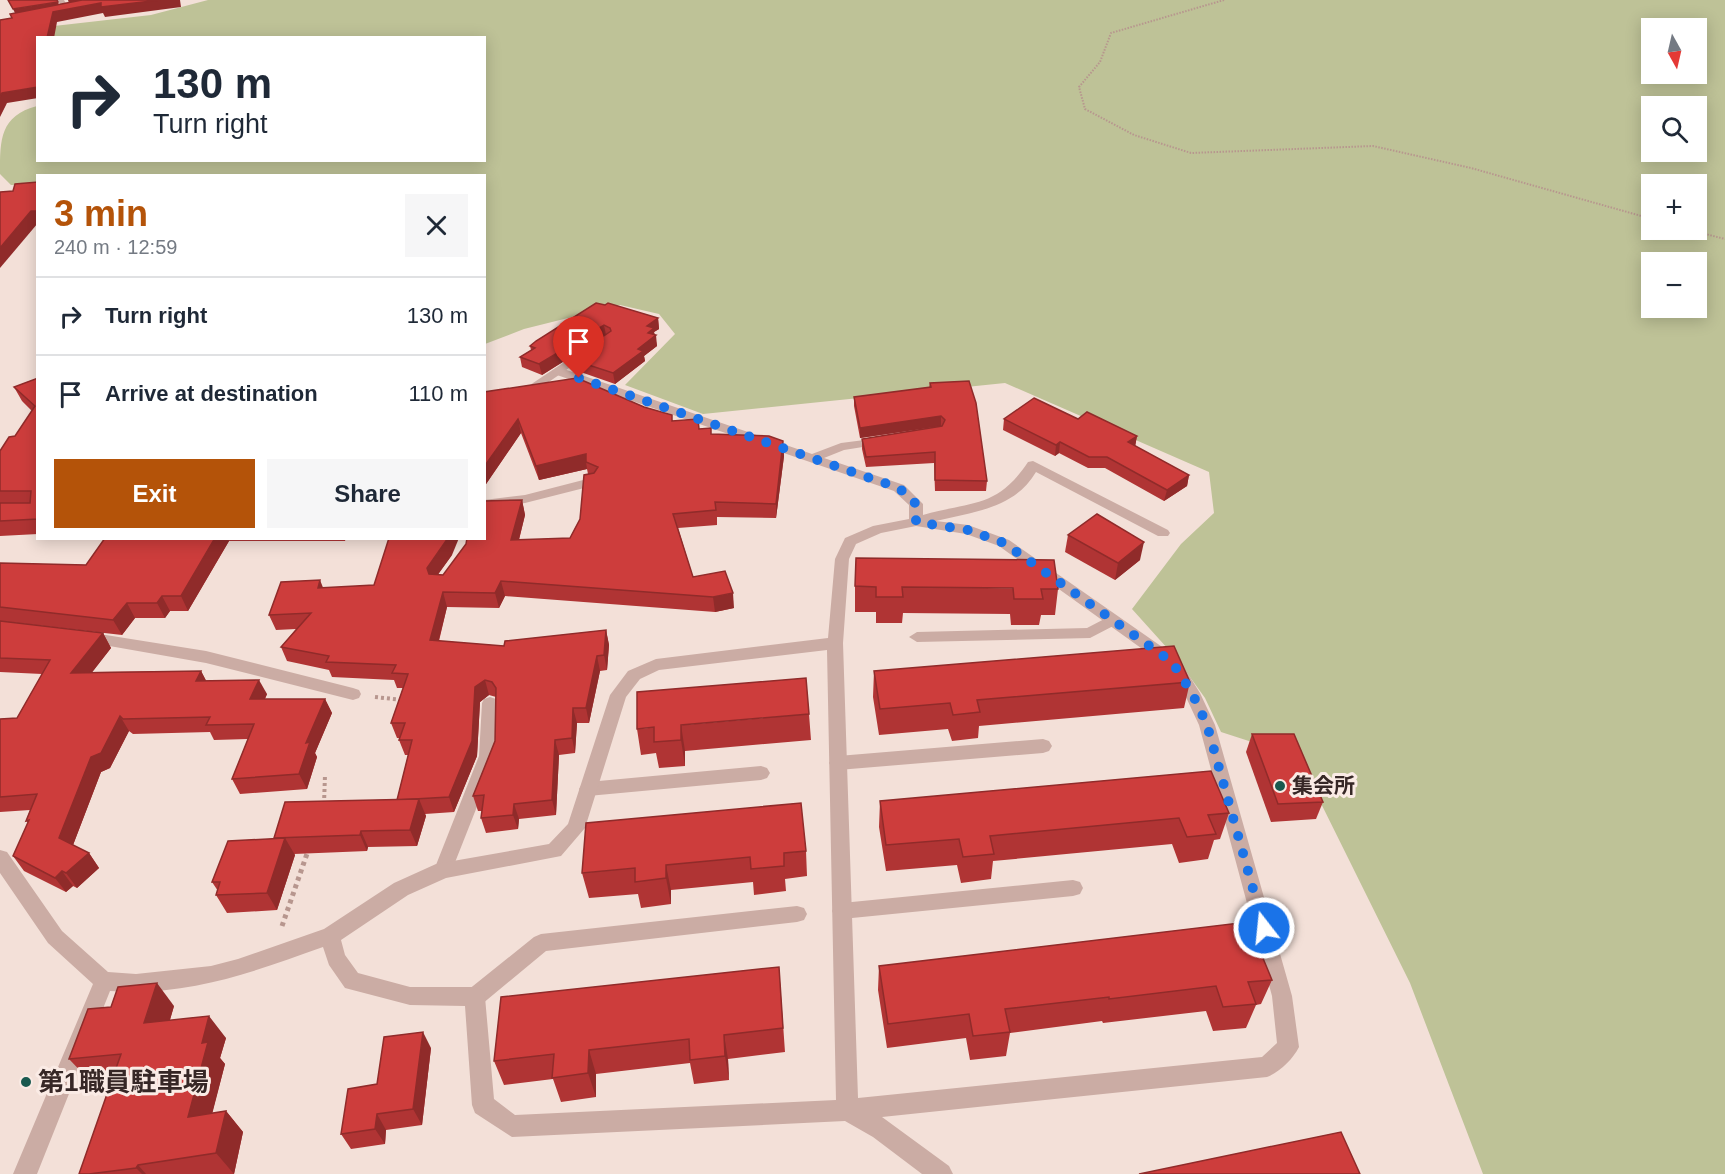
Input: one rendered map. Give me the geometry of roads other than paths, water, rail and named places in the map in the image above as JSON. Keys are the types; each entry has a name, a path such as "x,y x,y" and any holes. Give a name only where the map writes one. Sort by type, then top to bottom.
{"street":[{"path":"60,0 69,10"},
{"path":"533,387 595,346"},
{"path":"558,371 815,457 899,488 916,504 916,522"},
{"path":"815,457 841,447 894,438"},
{"path":"847,1110 835,643 842,559 850,541 878,530 998,502 1027,480 1033,465 1163,532"},
{"path":"486,504 525,499 591,482"},
{"path":"475,997 483,1105 512,1126 847,1110 1267,1067 1288,1047 1282,996 1207,725 1192,693 1172,662 1004,543 968,530 916,522"},
{"path":"917,637 1090,633 1112,620"},
{"path":"68,635 206,657 353,694"},
{"path":"0,858 55,937 104,981 136,983 211,975 330,936 401,889 443,870 554,851 576,828 618,695 634,675 656,665 835,643"},
{"path":"443,870 488,756 490,703"},
{"path":"838,763 1043,746"},
{"path":"588,789 761,773"},
{"path":"842,911 1073,888"},
{"path":"330,936 336,959 352,981 410,996 475,997 541,942 797,914"},
{"path":"25,1174 104,981"},
{"path":"847,1110 881,1129 941,1174"}],"place":[{"name":"集会所","path":"1280,786"},
{"name":"第1職員駐車場","path":"26,1082"}]}
